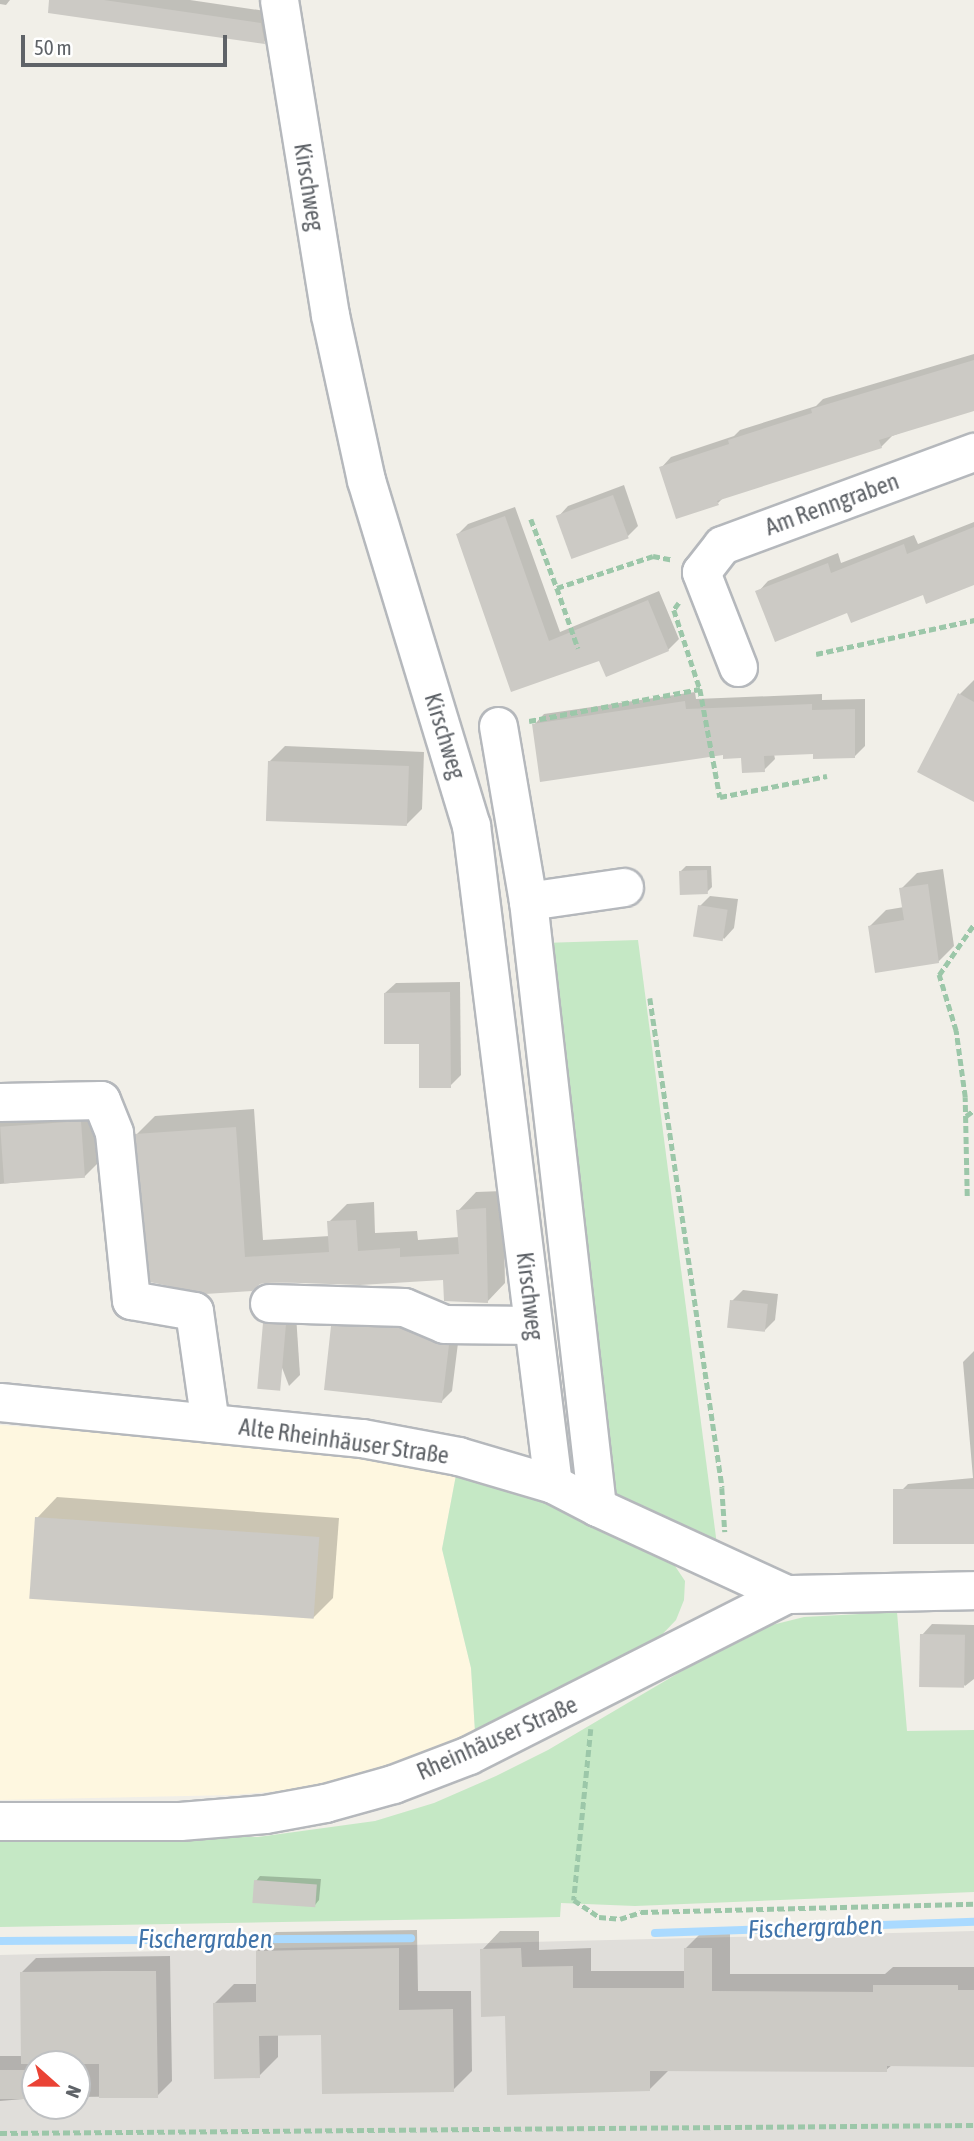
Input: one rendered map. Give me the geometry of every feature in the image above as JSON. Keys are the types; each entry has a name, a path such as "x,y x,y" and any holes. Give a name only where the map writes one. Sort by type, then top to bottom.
{"street":[{"name":"Kirschweg","path":"279,0 330,315 366,480 471,825 553,1484"},
{"name":"Am Renngraben","path":"701,572 722,545 974,452"},
{"path":"701,572 738,667"},
{"path":"498,726 528,901 597,1507"},
{"path":"528,901 624,887"},
{"path":"0,1102 101,1100 114,1133 131,1300 194,1311 210,1423"},
{"path":"269,1303 404,1307 444,1324 533,1325"},
{"name":"Alte Rheinhäuser Straße","path":"0,1402 362,1438 458,1456 514,1470 553,1484 786,1594"},
{"name":"Rheinhäuser Straße","path":"0,1821 180,1821 265,1814 325,1803 393,1784 469,1755 595,1694 786,1594 974,1590"}],"path":[{"path":"531,519 578,648"},
{"path":"557,588 653,556 675,560 701,572"},
{"path":"816,654 974,620"},
{"path":"498,726 700,689 720,797 827,776"},
{"path":"967,1196 965,1117 956,1031 939,975 974,924"},
{"path":"650,998 722,1488 728,1567"},
{"path":"965,1117 974,1110"},
{"path":"595,1694 574,1900 580,1907 599,1917 620,1919 640,1912 974,1904"},
{"path":"0,2133 974,2125"}],"shaded area":[{"path":"0,1425 401,1456 456,1475 442,1549 471,1668 475,1732 387,1772 290,1790 233,1795 0,1800"},
{"path":"974,1931 974,2141 0,2141 0,1955"}],"green space":[{"path":"638,940 717,1545 606,1501 542,943"},
{"path":"456,1475 550,1502 669,1557 685,1581 684,1600 676,1620 653,1644 475,1732 471,1668 442,1549"},
{"path":"897,1612 907,1731 974,1730 974,1892 635,1906 561,1903 560,1917 0,1927 0,1837 258,1837 375,1821 434,1803 496,1776 548,1750 731,1642 768,1626 804,1617"}],"building":[{"path":"49,0 104,0 261,23 265,44 48,13"},
{"path":"974,360 974,411 879,440 882,448 717,501 719,505 676,519 659,467 729,444 728,440 812,413 811,409"},
{"path":"613,495 629,538 571,559 556,516"},
{"path":"505,516 549,641 648,600 669,651 606,677 599,661 511,692 456,534"},
{"path":"974,527 974,585 926,604 923,595 851,623 847,613 775,642 755,591 828,563 831,573 904,544 907,554"},
{"path":"958,693 974,702 974,802 917,772"},
{"path":"685,701 686,709 812,704 812,710 855,709 855,758 813,759 813,754 764,756 765,772 742,773 741,758 723,759 723,755 540,782 532,724"},
{"path":"268,761 409,766 407,826 266,821"},
{"path":"707,870 708,894 680,895 679,871"},
{"path":"928,884 939,963 875,973 868,926 904,920 899,888"},
{"path":"698,905 728,910 723,941 693,937"},
{"path":"450,992 451,1088 419,1088 419,1044 384,1044 384,993"},
{"path":"81,1121 85,1178 4,1184 0,1127"},
{"path":"236,1127 245,1257 329,1252 327,1221 356,1220 358,1251 400,1248 400,1257 459,1254 456,1210 486,1208 488,1303 444,1301 443,1280 360,1285 270,1282 260,1284 252,1291 205,1294 150,1282 135,1134"},
{"path":"730,1300 768,1304 765,1332 727,1328"},
{"path":"263,1323 286,1325 280,1391 257,1389"},
{"path":"331,1326 399,1328 436,1343 449,1345 442,1403 324,1390"},
{"path":"893,1489 974,1489 974,1544 893,1544"},
{"path":"35,1517 319,1537 314,1619 29,1599"},
{"path":"920,1634 965,1635 964,1688 919,1687"},
{"path":"254,1880 317,1884 315,1907 252,1903"},
{"path":"399,1948 399,2010 453,2009 454,2092 322,2094 321,2035 259,2036 260,2078 214,2079 213,2003 256,2002 256,1951"},
{"path":"521,1948 522,1967 573,1966 573,1988 684,1988 684,1948 712,1948 712,1991 873,1992 873,1985 958,1985 958,1990 974,1990 974,2067 887,2066 887,2072 650,2071 650,2091 507,2095 505,2016 481,2017 480,1949"},
{"path":"156,1971 158,2098 99,2098 99,2064 91,2064 91,2050 21,2050 21,2064 20,1972"},
{"path":"0,2070 21,2070 21,2099 0,2099"}],"waterway":[{"name":"Fischergraben","path":"655,1933 974,1922"},
{"name":"Fischergraben","path":"0,1941 411,1938"}]}
